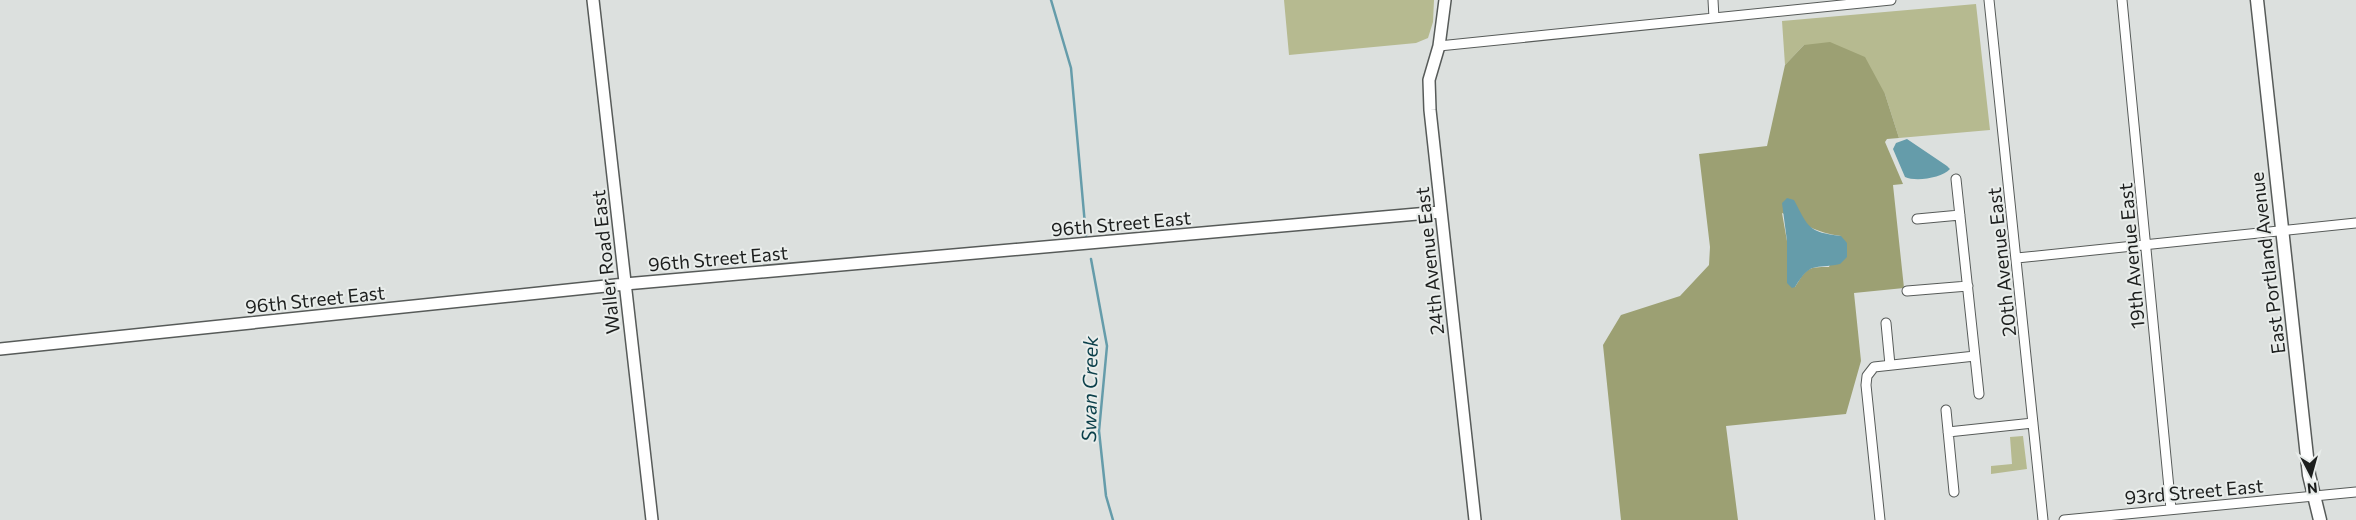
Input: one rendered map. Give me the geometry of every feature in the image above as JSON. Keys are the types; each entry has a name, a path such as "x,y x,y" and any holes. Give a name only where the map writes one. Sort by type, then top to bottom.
{"main road":[{"name":"East Portland Avenue","path":"2257,0 2281,231 2313,496 2320,520"}],"street":[{"name":"Waller Road East","path":"594,0 652,520"},
{"name":"24th Avenue East","path":"1446,0 1439,46 1429,80 1430,110 1475,520"},
{"path":"1713,0 1714,18"},
{"path":"1439,46 1891,0"},
{"name":"20th Avenue East","path":"1989,0 2043,520"},
{"name":"19th Avenue East","path":"2122,0 2171,509"},
{"path":"1956,179 1979,394"},
{"name":"96th Street East","path":"0,349 625,284 1440,212"},
{"path":"1916,219 1960,215"},
{"path":"2017,258 2356,223"},
{"path":"1908,291 1968,286"},
{"path":"1886,323 1890,365"},
{"path":"1880,520 1866,380 1869,372 1874,367 1975,356"},
{"path":"1946,410 1954,492"},
{"path":"1948,432 2033,423"},
{"name":"93rd Street East","path":"2064,520 2356,492"}],"green space":[{"path":"1284,0 1434,0 1433,22 1428,38 1416,43 1289,55"},
{"path":"1976,4 1990,130 1899,138 1885,94 1804,45 1785,65 1782,21"},
{"path":"1830,42 1865,57 1885,94 1899,138 1887,139 1885,142 1903,184 1893,185 1904,288 1854,293 1861,361 1846,414 1726,426 1738,520 1621,520 1603,345 1621,315 1680,296 1709,265 1710,247 1699,154 1767,146 1785,65 1804,45","holes":["1782,213 1817,230 1841,236 1829,267 1816,267 1808,270 1795,287 1787,267 1787,241"]},
{"path":"2023,436 2027,469 1991,474 1991,466 2012,464 2010,437"}],"water":[{"path":"1907,139 1950,169 1941,175 1929,178 1916,179 1905,177 1893,149 1896,143"},
{"path":"1787,198 1794,200 1811,227 1822,233 1841,236 1847,243 1847,257 1840,264 1810,269 1792,288 1787,283 1787,241 1782,203"}],"waterway":[{"name":"Swan Creek","path":"1051,0 1071,68 1086,236"},
{"name":"Swan Creek","path":"1091,259 1107,346 1099,431 1106,496 1113,520"}]}
